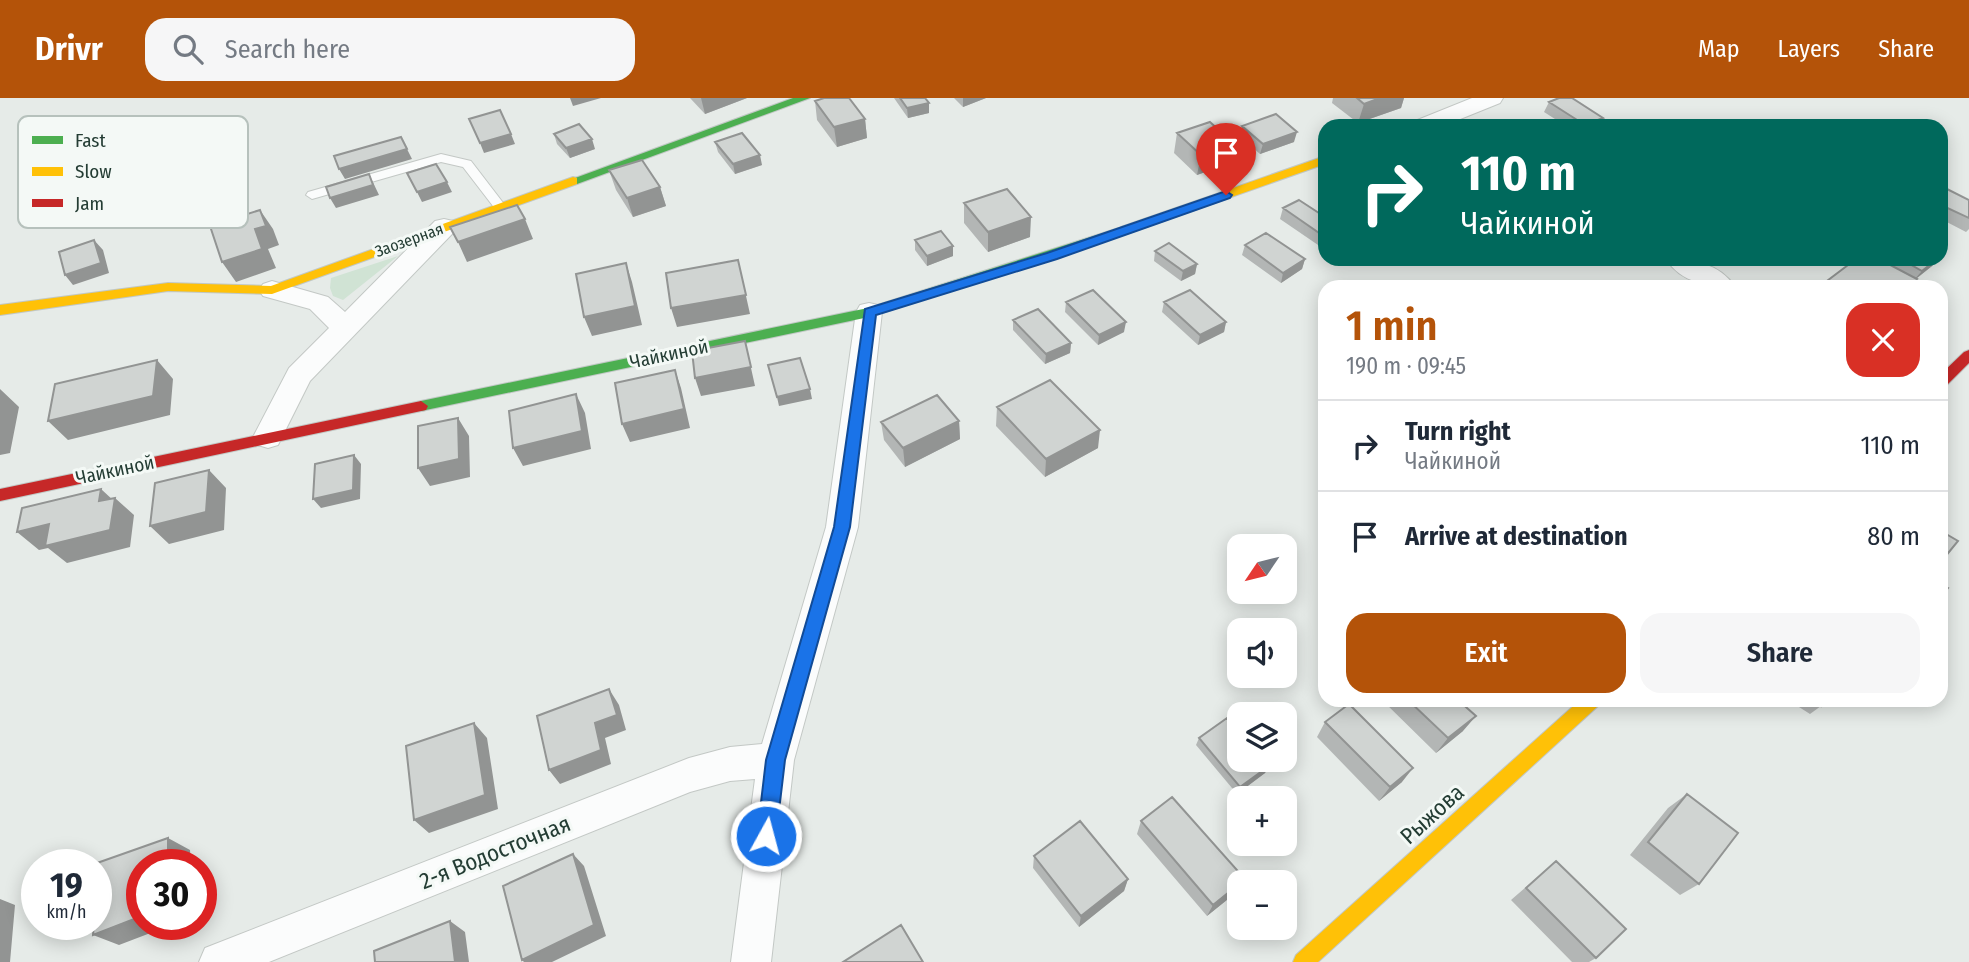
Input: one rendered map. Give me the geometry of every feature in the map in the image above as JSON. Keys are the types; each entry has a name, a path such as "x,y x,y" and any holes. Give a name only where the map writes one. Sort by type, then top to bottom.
{"street":[{"name":"Заозерная","path":"0,310 168,287 272,290 804,98"},
{"path":"1431,98 1462,119"},
{"path":"1465,119 1492,98"},
{"name":"Чайкиной","path":"0,495 870,312 1052,256 1318,162"},
{"path":"268,437 299,375 444,227"},
{"path":"1690,266 1711,280"},
{"path":"272,290 319,303 345,327"},
{"path":"751,962 776,760 842,527 870,312"},
{"path":"1948,375 1969,355"},
{"name":"Рыжова","path":"1303,962 1584,707"},
{"name":"2-я Водосточная","path":"219,962 689,775 730,764 776,760"}],"lane":[{"path":"312,195 441,158 467,164 500,207"}],"green space":[{"path":"398,256 343,300 333,296 331,278"}],"building":[{"path":"824,98 849,98 865,119 834,127 815,101"},
{"path":"900,98 925,98 929,103 907,108"},
{"path":"1357,98 1380,98 1364,104"},
{"path":"1559,98 1572,98 1603,118 1576,119 1549,102"},
{"path":"500,110 511,134 480,143 469,119"},
{"path":"1276,114 1297,132 1263,144 1242,126"},
{"path":"1210,122 1234,144 1201,155 1177,133"},
{"path":"579,124 592,139 566,148 554,134"},
{"path":"742,133 760,155 733,164 715,142"},
{"path":"401,137 407,149 339,169 334,156"},
{"path":"642,160 660,187 627,198 609,170"},
{"path":"436,164 447,182 417,192 407,173"},
{"path":"369,174 373,185 330,198 326,187"},
{"path":"1007,189 1031,217 988,232 964,203"},
{"path":"1948,190 1969,200 1969,218 1948,208"},
{"path":"1299,200 1318,212 1318,232 1283,208"},
{"path":"517,205 525,219 458,242 450,227"},
{"path":"260,210 266,226 255,229 262,249 222,262 211,228 248,228 248,214"},
{"path":"941,231 953,246 927,256 915,240"},
{"path":"1266,233 1305,259 1283,273 1245,245"},
{"path":"94,240 101,263 65,275 59,252"},
{"path":"1169,243 1197,264 1183,271 1155,251"},
{"path":"738,260 746,295 671,308 666,273"},
{"path":"626,263 635,306 584,317 576,274"},
{"path":"1847,266 1892,266 1917,279 1916,280 1828,280"},
{"path":"1913,266 1928,266 1922,271"},
{"path":"1093,290 1126,322 1099,335 1066,302"},
{"path":"1190,290 1226,322 1200,335 1164,302"},
{"path":"1038,309 1071,343 1046,354 1013,320"},
{"path":"745,341 751,367 695,378 692,351"},
{"path":"800,358 810,389 777,397 768,365"},
{"path":"157,360 153,396 48,421 55,384"},
{"path":"675,370 684,409 622,424 615,383"},
{"path":"1050,380 1100,430 1046,459 997,407"},
{"path":"576,394 582,431 513,448 509,411"},
{"path":"937,395 959,421 903,448 881,422"},
{"path":"458,418 459,459 418,468 418,426"},
{"path":"354,455 353,490 313,499 315,464"},
{"path":"209,470 206,512 150,526 155,483"},
{"path":"101,489 99,501 115,498 110,530 45,546 49,524 17,532 22,508"},
{"path":"1948,535 1958,541 1948,553"},
{"path":"609,689 617,715 595,723 601,750 549,770 537,716"},
{"path":"1345,707 1352,707 1413,768 1390,787 1325,722"},
{"path":"1415,707 1466,707 1476,716 1448,738"},
{"path":"1227,718 1227,771 1199,738"},
{"path":"474,723 485,795 414,820 406,746"},
{"path":"1227,772 1261,772 1241,786"},
{"path":"1687,794 1738,833 1699,884 1648,842"},
{"path":"1172,797 1237,870 1227,870 1227,894 1213,905 1141,821"},
{"path":"1080,821 1128,879 1081,916 1034,856"},
{"path":"168,838 168,849 137,849"},
{"path":"126,853 126,922 112,928 112,858"},
{"path":"573,854 594,925 522,960 503,886"},
{"path":"1556,861 1626,929 1596,958 1526,888"},
{"path":"450,921 455,962 375,962 374,951"},
{"path":"901,925 923,962 843,962"}],"traffic: fast":[{"path":"573,181 804,98"},
{"path":"421,406 869,312 1125,230"}],"traffic: slow":[{"path":"1125,230 1318,162"},
{"path":"0,310 168,287 272,290 573,181"},
{"path":"1303,962 1584,707"}],"traffic: jam":[{"path":"1948,375 1969,355"},
{"path":"0,495 421,406"}],"route":[{"path":"766,836 776,760 842,527 870,312 1052,256 1226,195"}]}
